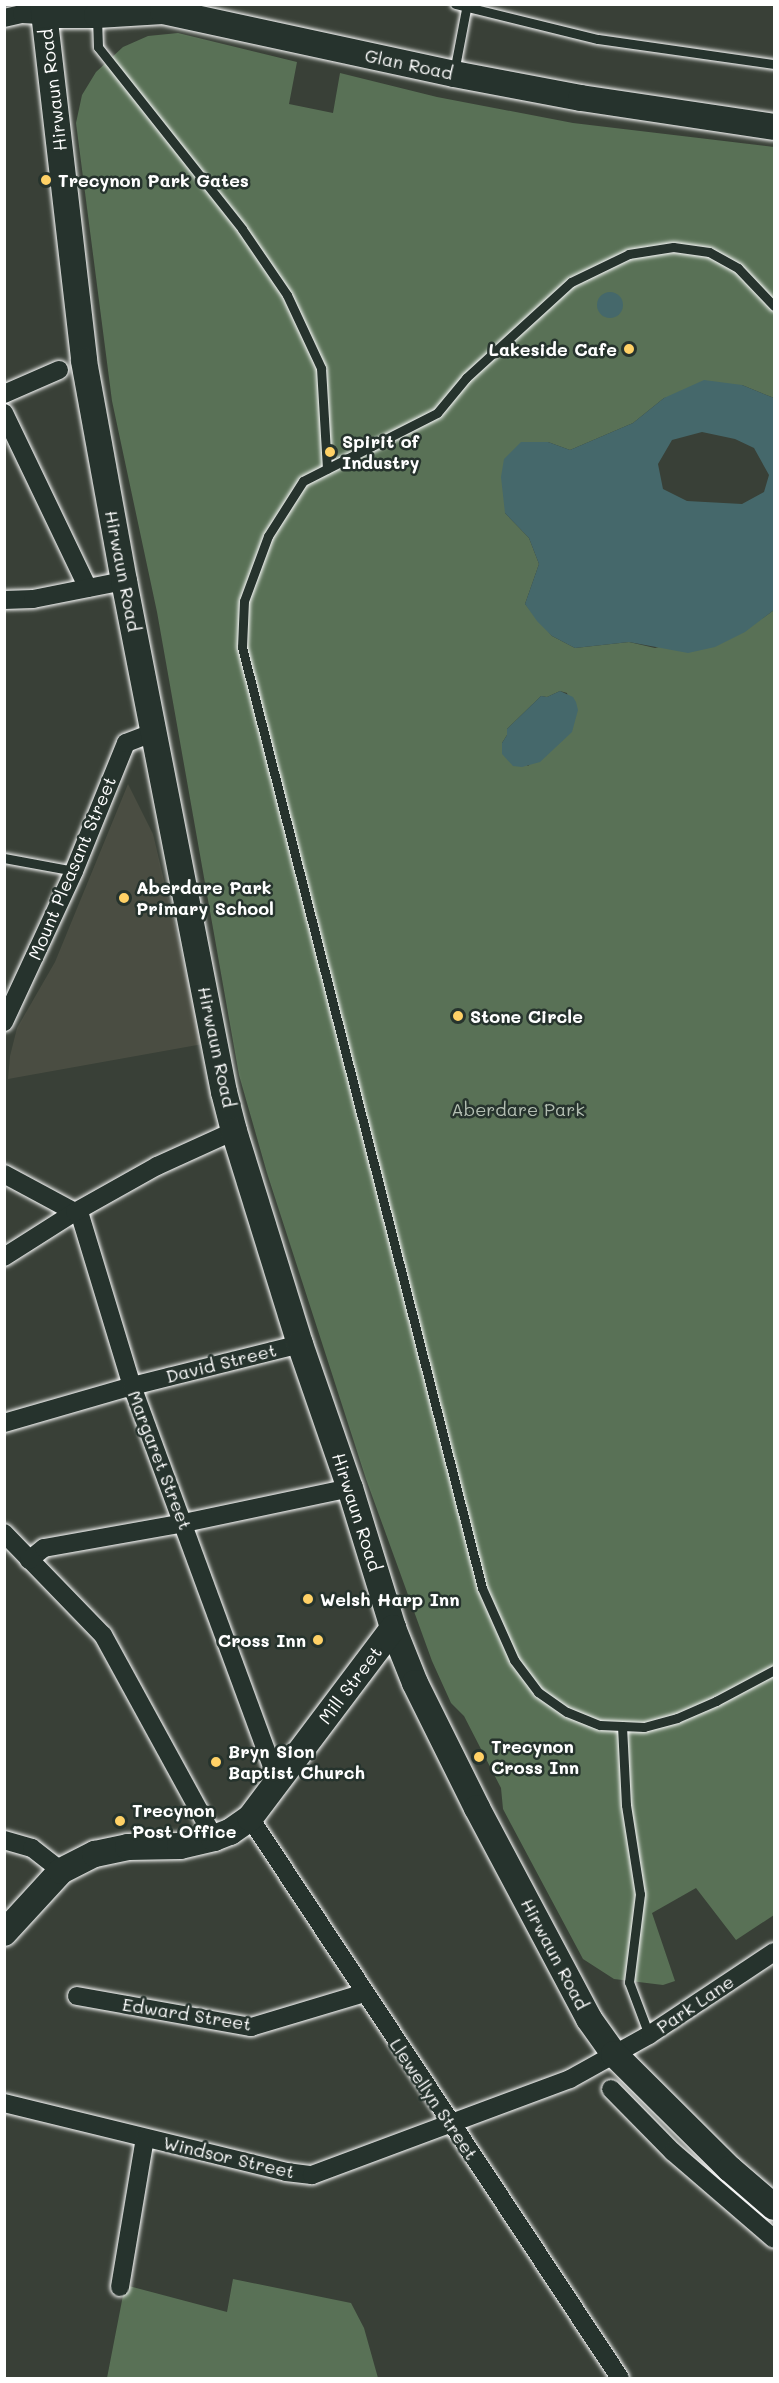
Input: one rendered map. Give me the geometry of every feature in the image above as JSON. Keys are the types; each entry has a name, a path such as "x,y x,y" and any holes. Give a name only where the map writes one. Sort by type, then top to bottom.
{"main road":[{"name":"Glan Road","path":"43,10 97,15 163,11 454,74 581,98 774,127"},
{"name":"Hirwaun Road","path":"43,10 84,361 124,581 234,1131 300,1344 350,1488 393,1628 415,1683 477,1808 589,2019 614,2054 674,2114 774,2207"},
{"name":"Mill Street","path":"4,1933 62,1871 95,1854 128,1847 180,1846 230,1832 250,1818 393,1628"}],"street":[{"name":"Hirwaun Road","path":"4,18 43,10"},
{"path":"4,394 59,370"},
{"path":"4,413 88,588"},
{"path":"4,600 33,599 124,581"},
{"name":"Mount Pleasant Street","path":"4,1022 74,871 126,743 155,732"},
{"path":"4,1257 75,1212 157,1166 234,1131"},
{"path":"4,1174 75,1212"},
{"name":"Margaret Street","path":"75,1212 80,1215 132,1386 278,1782"},
{"name":"David Street","path":"4,1423 132,1386 300,1344"},
{"path":"29,1560 44,1548 184,1523 350,1488"},
{"path":"4,1533 103,1635 214,1838"},
{"name":"Llewellyn Street","path":"250,1818 620,2379"},
{"path":"4,1840 32,1848 62,1871"},
{"name":"Park Lane","path":"614,2054 649,2035 774,1952"},
{"name":"Edward Street","path":"77,1996 251,2027 364,1994"},
{"name":"Windsor Street","path":"4,2103 286,2172 312,2175 570,2079 614,2054"},
{"path":"611,2089 657,2136 774,2239"},
{"path":"657,2136 674,2114"},
{"path":"120,2287 145,2138"}],"lane":[{"path":"455,4 598,39 774,64"},
{"path":"454,74 466,6"},
{"path":"97,15 98,47 242,229 287,295 321,368 327,469"},
{"path":"774,306 738,268 710,252 673,247 629,254 571,282 466,378 438,413 303,481 268,537 243,601 242,647 482,1588 514,1660 538,1692 567,1712 600,1725 644,1727 677,1718 774,1670"},
{"path":"4,858 74,871"},
{"path":"622,1726 626,1805 640,1894 629,1982 649,2035"}],"shaded area":[{"name":"Aberdare Park Primary School","path":"128,784 153,834 203,1044 8,1079 10,1056 17,1028 55,962"}],"green space":[{"name":"Aberdare Park","path":"178,33 297,62 289,104 333,113 340,73 437,97 573,123 774,147 774,398 742,385 664,398 633,423 570,450 548,442 505,513 529,538 539,564 525,604 552,636 575,648 629,642 655,648 763,618 774,610 774,1915 736,1940 696,1888 652,1913 675,1981 663,1985 614,1979 583,1959 503,1809 501,1788 464,1716 451,1703 432,1661 366,1479 267,1173 239,1075 157,612 112,401 76,123 82,95 96,72 123,47 148,36","holes":["560,691 567,693 573,724 528,766 502,743 507,735 507,729 541,696 547,697"]},
{"path":"233,2279 351,2303 364,2328 378,2378 107,2378 125,2285 227,2312"}],"water":[{"path":"610,292 619,296 623,305 619,314 610,318 601,314 597,305 601,296"},
{"path":"704,380 742,385 774,398 774,610 745,632 715,647 688,653 629,642 575,648 552,636 525,604 539,564 529,538 505,513 501,477 504,459 521,442 548,442 570,450 633,423 664,398","holes":["702,432 735,439 754,448 769,475 764,492 742,504 687,501 663,489 658,464 672,440"]},
{"path":"560,691 573,697 576,702 578,710 572,732 540,762 522,767 513,766 502,754 502,743 507,735 507,729 541,696 547,697"}],"place":[{"name":"Trecynon Park Gates","path":"46,180"},
{"name":"Lakeside Cafe","path":"629,349"},
{"name":"Spirit of Industry","path":"330,452"},
{"name":"Aberdare Park Primary School","path":"124,898"},
{"name":"Stone Circle","path":"458,1016"},
{"name":"Welsh Harp Inn","path":"308,1599"},
{"name":"Cross Inn","path":"318,1640"},
{"name":"Trecynon Cross Inn","path":"479,1757"},
{"name":"Bryn Sion Baptist Church","path":"216,1762"},
{"name":"Trecynon Post Office","path":"120,1821"}]}
